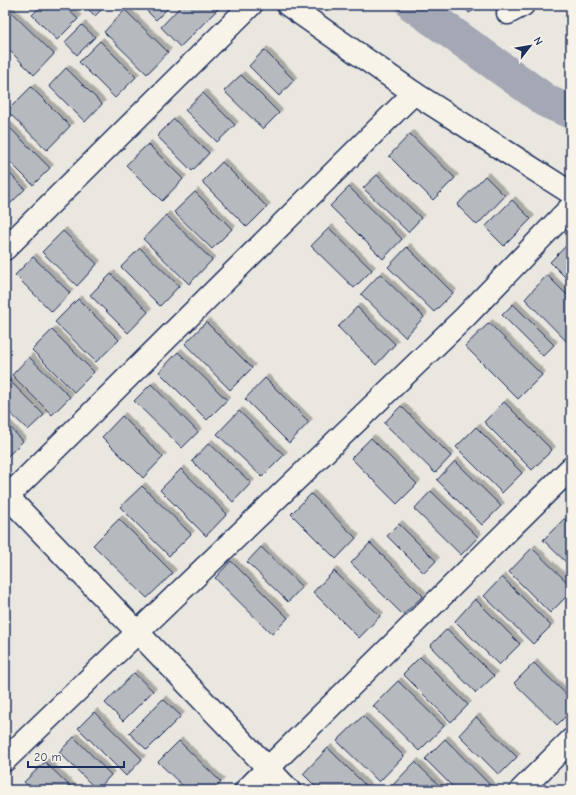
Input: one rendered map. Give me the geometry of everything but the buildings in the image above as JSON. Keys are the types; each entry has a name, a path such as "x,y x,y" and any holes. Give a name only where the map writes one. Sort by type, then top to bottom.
{"street":[{"path":"5,249 251,5"},
{"path":"288,5 414,93 571,193"},
{"path":"290,790 6,497 414,93"},
{"path":"5,760 465,317 571,207"},
{"path":"246,790 571,468"},
{"path":"521,790 571,740"}],"waterway":[{"path":"413,5 548,102 571,112"}]}
